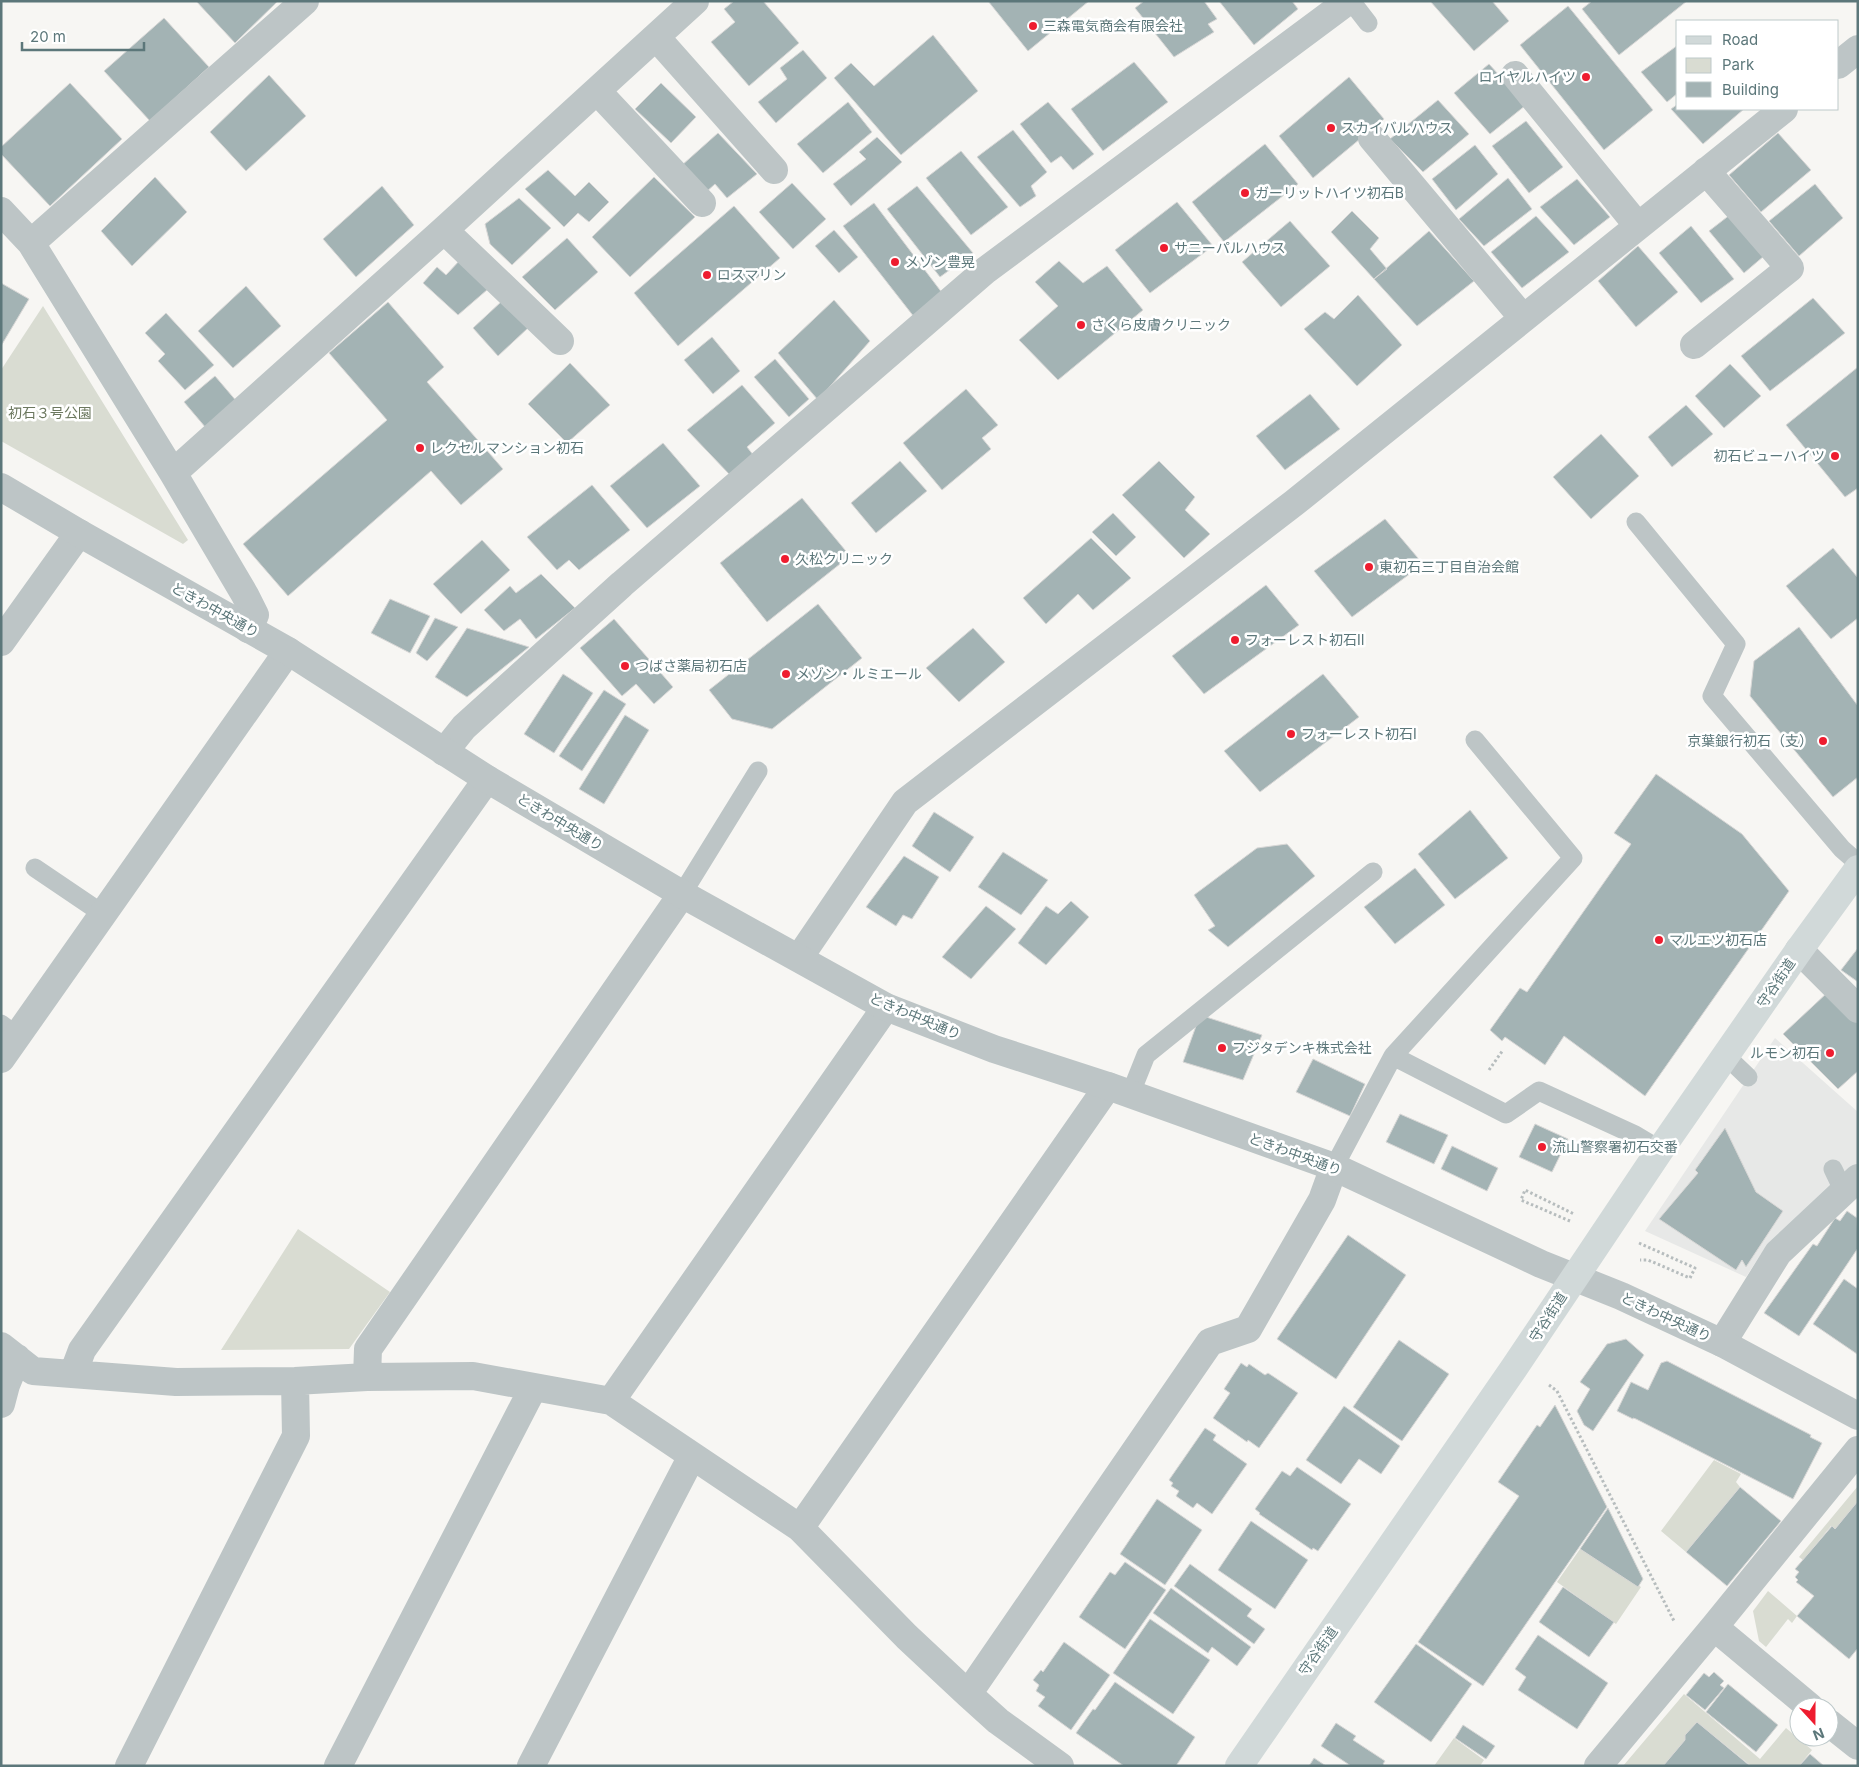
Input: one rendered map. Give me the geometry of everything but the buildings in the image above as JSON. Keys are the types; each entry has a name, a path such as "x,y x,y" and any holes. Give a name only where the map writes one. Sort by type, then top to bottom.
{"main road":[{"name":"守谷街道","path":"1239,1766 1502,1384 1660,1150 1846,883 1858,869"}],"street":[{"path":"31,243 305,1"},
{"path":"173,473 598,92 695,1"},
{"path":"444,752 464,727 622,584 986,270 1349,1"},
{"path":"656,37 774,170"},
{"path":"1839,64 1858,49"},
{"path":"1515,75 1638,226"},
{"path":"598,92 702,202"},
{"path":"799,958 905,802 1294,503 1783,110"},
{"path":"1372,138 1523,318"},
{"path":"1694,345 1790,268 1706,171"},
{"path":"1,211 31,243 246,595 254,615 248,628"},
{"path":"444,230 560,341"},
{"name":"ときわ中央通り","path":"1,487 288,650 487,779 682,894 886,1007 994,1049 1119,1090 1334,1167 1541,1264 1622,1296 1722,1343 1858,1416"},
{"path":"1,642 79,533"},
{"path":"1,1059 9,1030 103,914 288,650"},
{"path":"73,1374 82,1350 487,779"},
{"path":"367,1378 368,1350 682,894"},
{"path":"1799,950 1858,1010"},
{"path":"611,1402 886,1007"},
{"path":"800,1528 1119,1090"},
{"path":"968,1694 1210,1342 1248,1329 1322,1200 1334,1167"},
{"path":"1722,1343 1778,1253 1845,1179"},
{"path":"9,1352 33,1371 176,1382 474,1376 611,1402 800,1528 907,1637 998,1722 1060,1766"},
{"path":"1,1404 6,1386 9,1352"},
{"path":"129,1766 296,1436 295,1381"},
{"path":"338,1766 534,1388"},
{"path":"1598,1766 1858,1450"},
{"path":"531,1766 692,1456"},
{"path":"1714,1627 1798,1697"},
{"path":"1839,1731 1858,1746"}],"lane":[{"path":"1349,1 1368,23"},
{"path":"1636,522 1736,644 1712,696 1842,849 1858,863"},
{"path":"1334,1167 1393,1056 1574,858 1475,740"},
{"path":"682,894 758,771"},
{"path":"35,868 103,914"},
{"path":"1119,1090 1146,1055 1373,872"},
{"path":"1393,1056 1506,1114 1539,1091 1635,1135 1660,1150"},
{"path":"1726,1056 1748,1077"}],"path":[{"path":"1555,1204 1525,1190 1521,1200 1573,1223"},
{"path":"1640,1260 1648,1260 1690,1278 1695,1268 1664,1255"},
{"path":"1550,1385 1557,1391 1691,1655"}],"shaded area":[{"path":"1775,1038 1858,1112 1858,1165 1761,1254 1746,1277 1645,1231"}],"green space":[{"name":"初石３号公園","path":"43,306 188,540 183,544 1,441 1,370"},
{"path":"298,1229 390,1292 349,1349 221,1350"},
{"path":"1714,1460 1741,1474 1736,1482 1740,1487 1686,1552 1661,1531"},
{"path":"1858,1486 1858,1501 1835,1529 1831,1526 1803,1560 1799,1557"},
{"path":"1580,1549 1641,1587 1616,1624 1557,1582"},
{"path":"1768,1591 1797,1616 1792,1623 1788,1619 1766,1647 1759,1641 1753,1611"},
{"path":"1684,1694 1760,1759 1786,1728 1789,1731 1789,1747 1808,1747 1812,1750 1799,1766 1751,1766 1697,1722 1685,1735 1685,1740 1663,1766 1623,1766"},
{"path":"1454,1738 1484,1760 1480,1766 1434,1766"}],"place":[{"name":"三森電気商会有限会社","path":"1033,26"},
{"name":"ロイヤルハイツ","path":"1586,77"},
{"name":"スカイバルハウス","path":"1331,128"},
{"name":"ガーリットハイツ初石B","path":"1245,193"},
{"name":"サニーパルハウス","path":"1164,248"},
{"name":"メゾン豊晃","path":"895,262"},
{"name":"ロスマリン","path":"707,275"},
{"name":"さくら皮膚クリニック","path":"1081,325"},
{"name":"レクセルマンション初石","path":"420,448"},
{"name":"初石ビューハイツ","path":"1835,456"},
{"name":"久松クリニック","path":"785,559"},
{"name":"東初石三丁目自治会館","path":"1369,567"},
{"name":"フォーレスト初石Ⅱ","path":"1235,640"},
{"name":"つばさ薬局初石店","path":"625,666"},
{"name":"メゾン・ルミエール","path":"786,674"},
{"name":"フォーレスト初石Ⅰ","path":"1291,734"},
{"name":"京葉銀行初石（支）","path":"1823,741"},
{"name":"マルエツ初石店","path":"1659,940"},
{"name":"フジタデンキ株式会社","path":"1222,1048"},
{"name":"ルモン初石","path":"1830,1053"},
{"name":"流山警察署初石交番","path":"1542,1147"}]}
